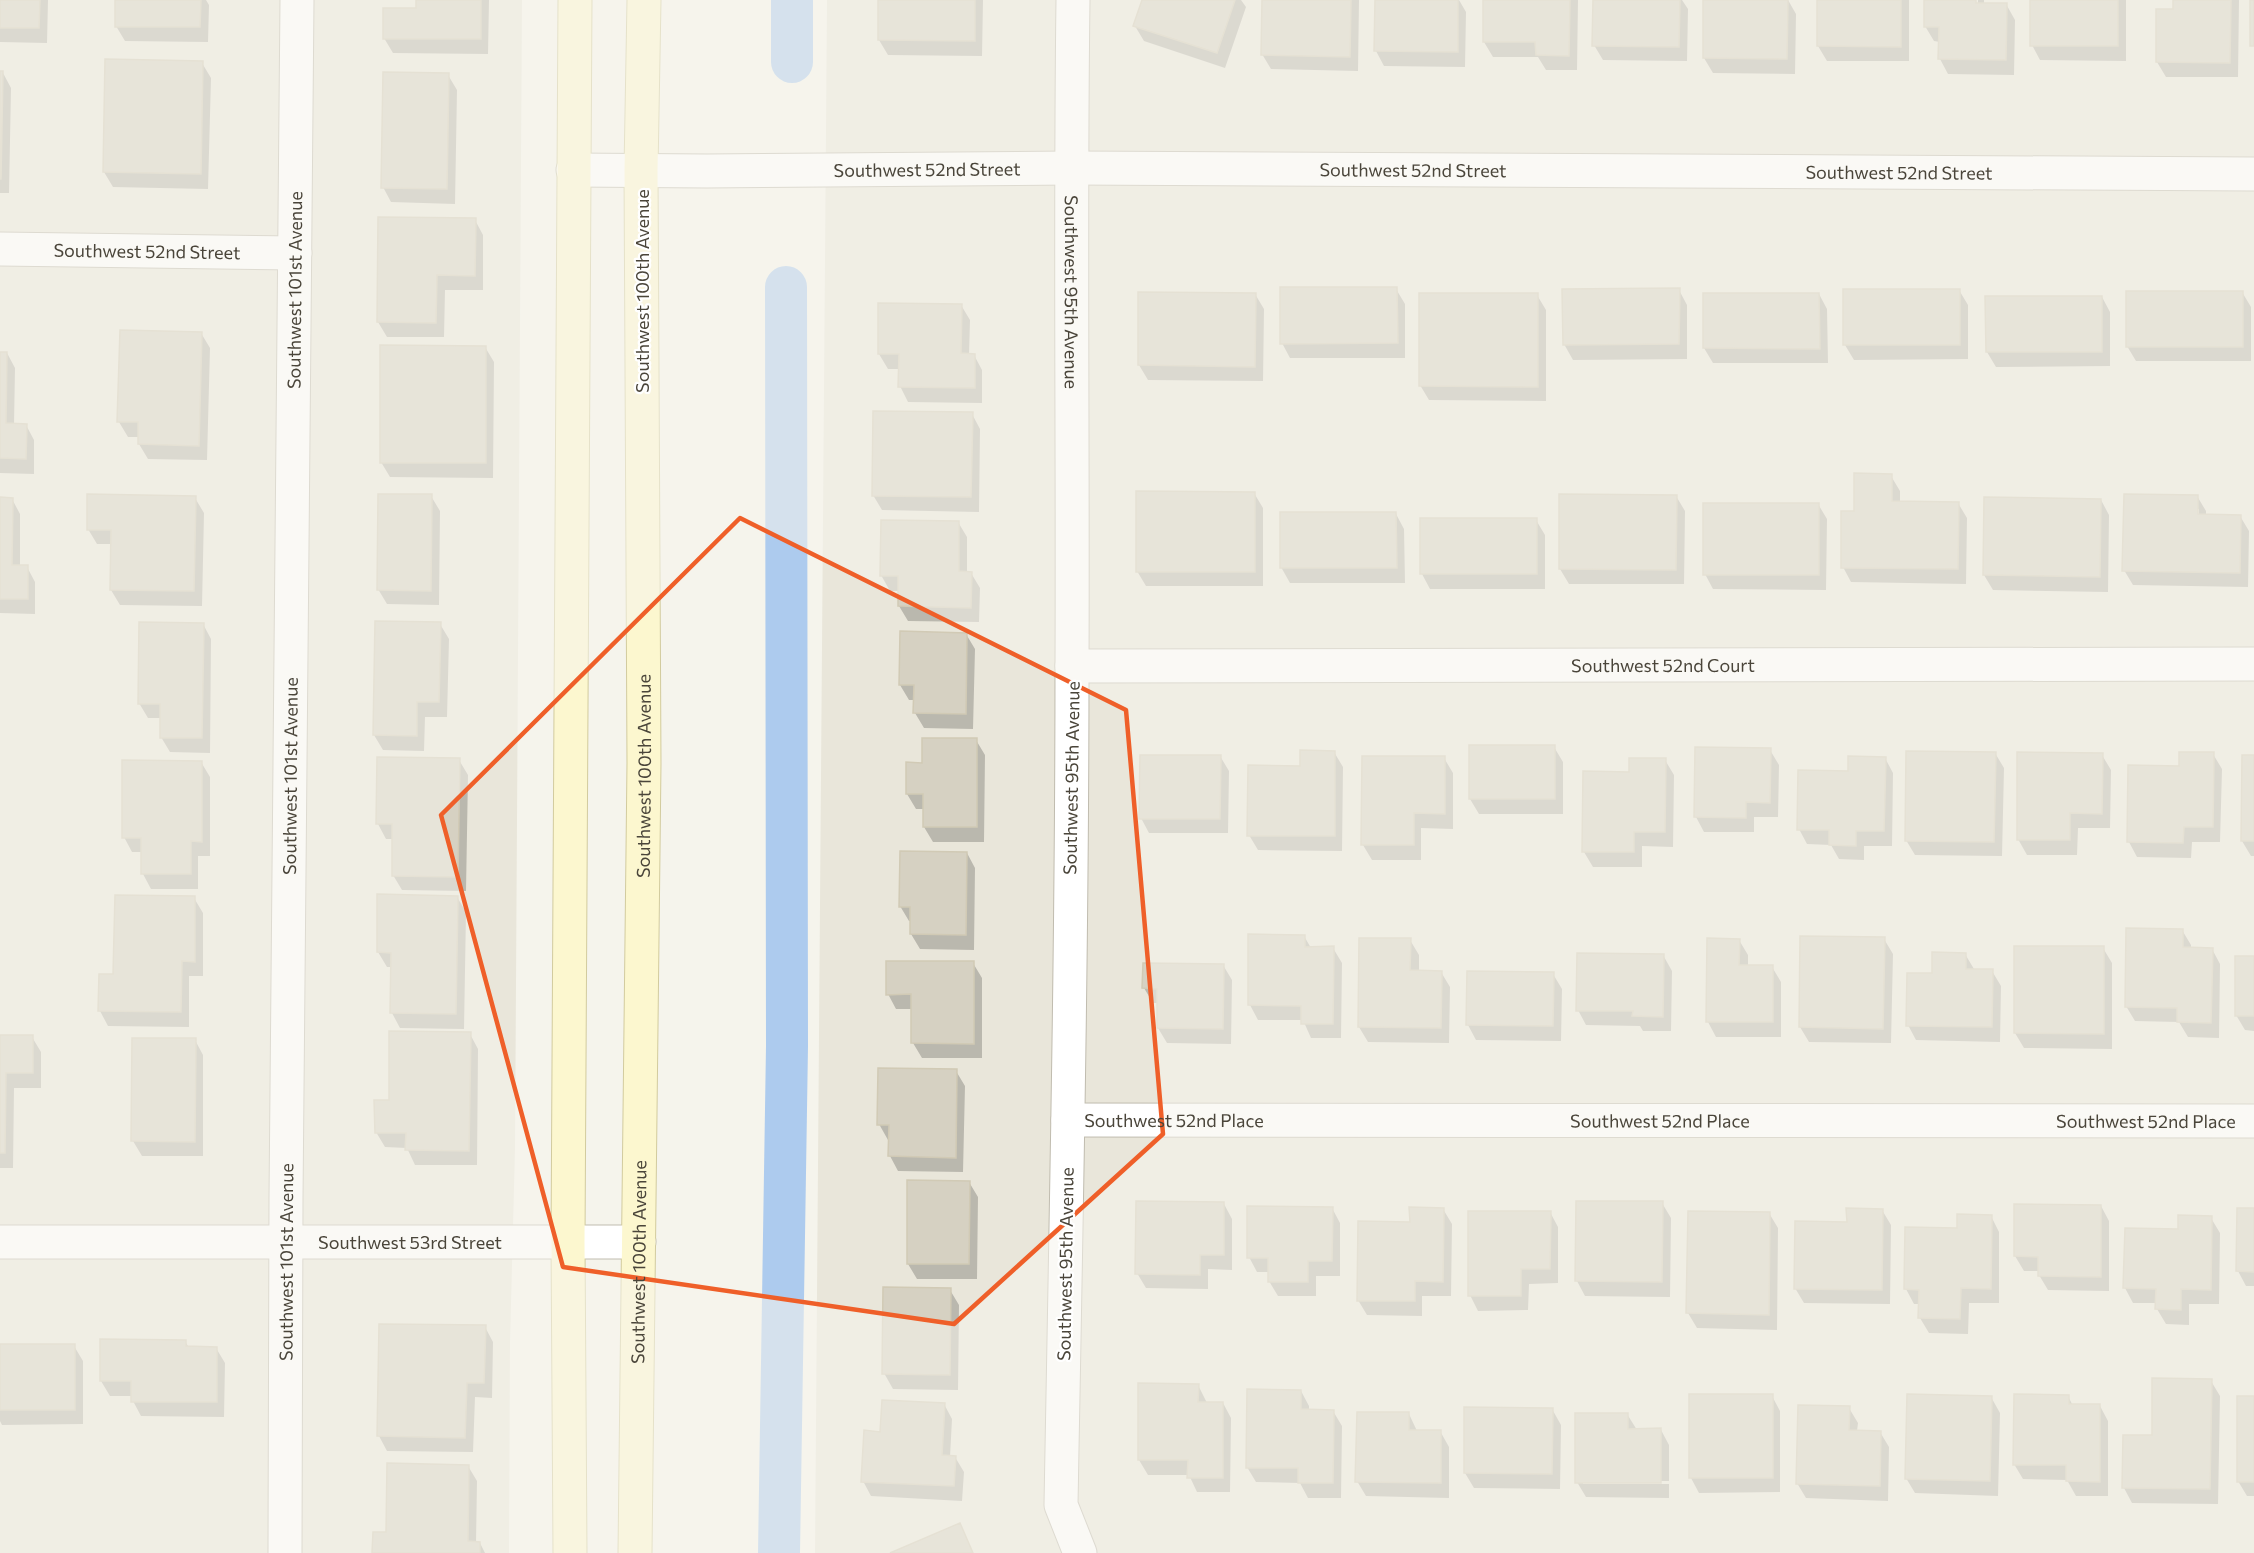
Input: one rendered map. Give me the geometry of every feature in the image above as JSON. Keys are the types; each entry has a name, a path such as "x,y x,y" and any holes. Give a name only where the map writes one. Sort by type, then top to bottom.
{"main road":[{"path":"570,1553 568,1242 575,0"},
{"name":"Southwest 100th Avenue","path":"635,1553 644,763 641,170 645,0"}],"street":[{"name":"Southwest 101st Avenue","path":"285,1553 285,1243 297,0"},
{"name":"Southwest 95th Avenue","path":"1073,0 1072,666 1068,1119 1061,1505 1080,1553"},
{"name":"Southwest 52nd Street","path":"573,170 1071,168 2254,174"},
{"name":"Southwest 52nd Street","path":"0,249 295,253"},
{"name":"Southwest 52nd Court","path":"1072,666 2254,664"},
{"name":"Southwest 52nd Place","path":"1068,1119 2254,1121"},
{"name":"Southwest 53rd Street","path":"0,1242 639,1242"}],"highlighted area":[{"path":"740,518 1126,710 1163,1134 954,1324 563,1267 441,815"}],"shaded area":[{"path":"0,0 522,0 515,1149 510,1343 509,1553 0,1553"},
{"path":"827,0 2254,0 2254,1553 815,1553"}],"building":[{"path":"0,0 40,0 39,28 0,28"},
{"path":"115,0 201,0 200,27 115,27"},
{"path":"416,0 481,0 481,39 383,39 383,8 416,8"},
{"path":"878,0 975,0 975,41 878,40"},
{"path":"1142,0 1235,0 1217,53 1133,26"},
{"path":"1262,0 1351,0 1350,57 1261,55"},
{"path":"1375,0 1458,0 1458,52 1374,51"},
{"path":"1483,0 1570,0 1569,56 1536,55 1535,42 1483,42"},
{"path":"1593,0 1680,0 1679,47 1592,46"},
{"path":"1703,0 1788,0 1787,59 1703,58"},
{"path":"1817,0 1901,0 1901,47 1817,46"},
{"path":"1924,0 1976,0 1976,3 2007,3 2006,60 1938,59 1939,27 1924,27"},
{"path":"2030,0 2118,0 2118,46 2030,46"},
{"path":"2173,0 2231,0 2230,63 2156,62 2156,9 2173,9"},
{"path":"2250,0 2254,0 2254,46 2250,46"},
{"path":"105,59 203,61 201,174 103,172"},
{"path":"0,71 3,71 1,179 0,179"},
{"path":"383,72 449,73 447,189 381,188"},
{"path":"378,217 476,218 475,276 437,275 436,323 377,322"},
{"path":"1280,287 1397,287 1398,343 1280,344"},
{"path":"1680,288 1679,344 1563,345 1562,289"},
{"path":"1843,289 1960,289 1960,345 1843,345"},
{"path":"2126,291 2243,291 2243,347 2126,347"},
{"path":"1138,292 1256,293 1255,367 1138,365"},
{"path":"1419,293 1538,293 1538,387 1419,386"},
{"path":"1703,293 1819,293 1820,349 1703,348"},
{"path":"1985,296 2102,296 2102,352 1986,352"},
{"path":"878,303 962,304 961,353 975,354 975,388 898,387 899,354 878,354"},
{"path":"120,330 202,332 199,446 138,444 138,422 117,422"},
{"path":"380,345 486,346 486,463 380,463"},
{"path":"0,352 7,352 6,423 27,424 26,459 0,458"},
{"path":"873,411 973,412 971,497 872,496"},
{"path":"1854,473 1892,474 1892,501 1959,502 1958,569 1841,568 1841,511 1854,511"},
{"path":"1136,491 1255,492 1255,572 1136,572"},
{"path":"87,494 196,496 194,591 110,590 111,530 87,530"},
{"path":"378,494 432,494 431,591 377,590"},
{"path":"1559,494 1677,495 1676,570 1559,569"},
{"path":"2124,494 2198,495 2198,514 2241,515 2240,573 2122,571"},
{"path":"0,497 13,498 12,565 28,565 28,599 0,599"},
{"path":"1984,497 2101,499 2100,577 1983,575"},
{"path":"1703,503 1819,503 1819,575 1703,575"},
{"path":"1280,512 1396,512 1397,568 1280,568"},
{"path":"1420,518 1537,518 1537,574 1420,574"},
{"path":"881,520 959,521 959,571 972,572 971,608 898,606 898,576 880,576"},
{"path":"375,621 441,622 439,702 417,702 417,736 373,735"},
{"path":"139,622 204,623 202,738 160,738 160,704 138,704"},
{"path":"900,631 967,633 966,714 913,713 914,685 899,685"},
{"path":"922,738 977,738 977,827 923,827 923,794 906,794 906,762 922,763"},
{"path":"1469,745 1555,745 1555,799 1469,799"},
{"path":"1695,747 1771,748 1770,803 1746,802 1746,818 1694,817"},
{"path":"1300,750 1335,751 1335,836 1247,836 1248,765 1300,766"},
{"path":"1906,751 1996,752 1994,842 1905,841"},
{"path":"2017,752 2103,753 2102,814 2070,813 2070,840 2017,840"},
{"path":"2179,752 2214,752 2213,827 2184,827 2183,843 2127,842 2128,765 2179,766"},
{"path":"1140,755 1221,755 1220,819 1139,819"},
{"path":"2242,755 2254,755 2254,841 2241,841"},
{"path":"1362,756 1445,756 1445,814 1414,813 1414,845 1361,845"},
{"path":"1848,756 1886,757 1884,831 1856,831 1856,846 1829,845 1829,830 1797,830 1798,770 1848,771"},
{"path":"377,757 460,758 458,877 392,876 392,824 376,824"},
{"path":"1629,758 1666,758 1665,832 1634,832 1634,852 1582,852 1583,771 1629,772"},
{"path":"122,760 202,761 202,842 191,841 191,874 141,874 141,838 122,838"},
{"path":"900,851 967,852 966,935 910,934 910,907 899,907"},
{"path":"377,894 458,896 456,1014 390,1013 391,953 377,952"},
{"path":"115,895 195,896 195,962 182,961 181,1012 98,1011 99,974 113,974"},
{"path":"2126,928 2183,929 2183,947 2213,948 2211,1023 2177,1022 2177,1008 2125,1007"},
{"path":"1248,934 1305,935 1305,947 1334,946 1333,1024 1301,1024 1301,1006 1248,1005"},
{"path":"1800,936 1885,937 1883,1029 1799,1027"},
{"path":"1359,938 1411,938 1410,970 1442,971 1441,1028 1358,1027"},
{"path":"1707,938 1740,939 1739,965 1773,965 1773,1022 1706,1022"},
{"path":"2014,946 2104,946 2104,1034 2014,1033"},
{"path":"1932,952 1966,953 1966,969 1993,969 1992,1027 1906,1026 1907,973 1932,973"},
{"path":"1577,953 1664,954 1663,1017 1632,1016 1633,1011 1576,1011"},
{"path":"2235,956 2254,956 2254,1016 2235,1016"},
{"path":"886,961 974,961 974,1044 911,1043 911,994 886,995"},
{"path":"1143,963 1224,964 1223,1029 1157,1028 1157,989 1142,988"},
{"path":"1467,971 1554,972 1553,1026 1466,1025"},
{"path":"389,1031 471,1032 469,1151 405,1150 406,1133 375,1133 374,1100 389,1100"},
{"path":"0,1035 33,1035 33,1073 6,1073 5,1153 0,1153"},
{"path":"132,1038 196,1038 195,1142 131,1141"},
{"path":"878,1068 957,1069 956,1158 888,1156 889,1125 877,1125"},
{"path":"907,1180 970,1181 969,1264 907,1264"},
{"path":"1136,1201 1224,1202 1224,1255 1200,1255 1200,1275 1135,1274"},
{"path":"1576,1201 1663,1201 1662,1282 1575,1281"},
{"path":"2014,1204 2101,1205 2101,1277 2038,1276 2038,1257 2014,1256"},
{"path":"1247,1206 1333,1207 1332,1261 1308,1261 1308,1282 1268,1282 1268,1258 1247,1258"},
{"path":"1409,1207 1444,1208 1443,1282 1415,1281 1415,1301 1357,1301 1358,1221 1410,1222"},
{"path":"1846,1208 1883,1209 1882,1290 1794,1289 1795,1221 1847,1222"},
{"path":"2237,1208 2254,1208 2254,1272 2236,1271"},
{"path":"1468,1211 1551,1211 1550,1269 1521,1269 1521,1296 1468,1296"},
{"path":"1688,1211 1770,1212 1769,1315 1686,1313"},
{"path":"1957,1214 1992,1215 1991,1289 1961,1288 1960,1319 1918,1318 1919,1290 1904,1289 1905,1227 1957,1228"},
{"path":"2178,1215 2212,1216 2211,1290 2181,1289 2181,1310 2155,1309 2156,1289 2123,1288 2125,1228 2178,1229"},
{"path":"883,1287 951,1288 950,1375 882,1374"},
{"path":"379,1324 486,1325 484,1383 467,1383 465,1438 377,1436"},
{"path":"100,1339 186,1340 186,1346 217,1347 217,1402 131,1402 131,1381 100,1381"},
{"path":"0,1344 75,1344 75,1410 0,1410"},
{"path":"2152,1378 2212,1379 2210,1489 2122,1488 2123,1435 2152,1435"},
{"path":"1138,1383 1199,1384 1198,1402 1223,1402 1223,1478 1187,1478 1188,1460 1138,1460"},
{"path":"1247,1389 1301,1390 1301,1409 1334,1410 1333,1483 1298,1483 1298,1468 1246,1468"},
{"path":"1689,1394 1773,1394 1773,1478 1689,1478"},
{"path":"1907,1394 1992,1396 1990,1481 1905,1479"},
{"path":"2014,1394 2069,1395 2069,1404 2100,1404 2100,1482 2066,1481 2066,1465 2013,1465"},
{"path":"2237,1396 2254,1396 2254,1482 2237,1482"},
{"path":"882,1400 945,1403 942,1455 956,1456 954,1486 861,1482 864,1430 880,1432"},
{"path":"1798,1405 1850,1406 1849,1430 1881,1431 1880,1486 1796,1484"},
{"path":"1464,1407 1553,1408 1552,1474 1464,1473"},
{"path":"1357,1412 1409,1412 1409,1430 1441,1430 1441,1483 1355,1482"},
{"path":"1575,1413 1628,1413 1628,1429 1661,1428 1661,1483 1575,1483"},
{"path":"387,1463 469,1465 468,1541 480,1542 480,1553 372,1553 373,1532 386,1532"},
{"path":"960,1523 973,1553 890,1553"}],"waterway":[{"path":"792,0 792,62"},
{"path":"779,1553 787,1046 786,287"}]}
